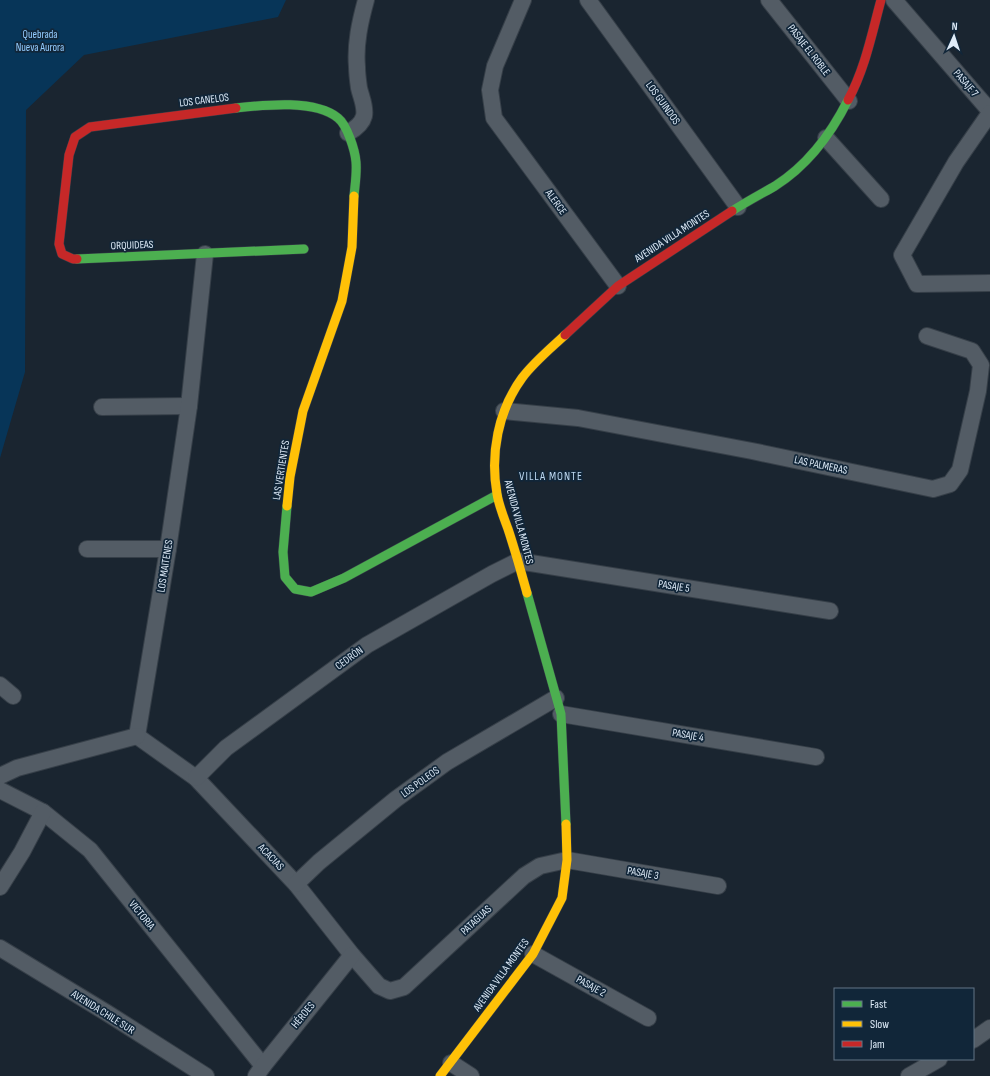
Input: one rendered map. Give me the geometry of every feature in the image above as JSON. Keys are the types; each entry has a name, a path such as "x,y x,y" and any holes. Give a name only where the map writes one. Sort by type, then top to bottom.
{"street":[{"path":"348,133 359,125 364,116 359,87 356,48 366,0"},
{"name":"ALERCE","path":"523,0 495,66 490,90 494,118 618,286"},
{"name":"LOS GUINDOS","path":"588,0 738,207"},
{"name":"PASAJE EL ROBLE","path":"769,0 849,101"},
{"name":"AVENIDA VILLA MONTES","path":"440,1076 533,954 562,898 567,860 564,819 561,714 518,561 497,495 494,475 494,454 497,433 504,411 515,389 534,364 618,286 738,207 764,193 794,172 810,156 826,138 849,101 861,71 881,0"},
{"name":"PASAJE 7","path":"894,0 990,112 956,162 902,255 917,284 990,283"},
{"name":"LOS CANELOS","path":"69,155 75,137 90,127 253,106 298,105 319,108 338,118 348,133"},
{"name":"LAS VERTIENTES","path":"348,133 356,162 352,248 342,301 303,412 290,477 283,552 285,577 296,589 311,592 344,578 497,495"},
{"path":"826,138 881,199"},
{"name":"ORQUIDEAS","path":"69,155 59,244 62,254 73,259 304,249"},
{"name":"LOS MAITENES","path":"137,736 168,549 189,406 205,254"},
{"name":"LAS PALMERAS","path":"504,411 578,418 752,451 932,489 950,484 960,470 978,391 982,365 972,351 927,336"},
{"path":"102,407 189,406"},
{"path":"87,550 168,549"},
{"name":"PASAJE 5","path":"518,561 830,611"},
{"name":"CEDRÓN","path":"196,778 226,748 367,645 492,574 518,561"},
{"path":"0,684 14,696"},
{"name":"LOS POLEOS","path":"296,884 319,862 396,799 447,762 556,698"},
{"name":"PASAJE 4","path":"561,714 816,757"},
{"path":"0,776 17,768 137,736"},
{"name":"ACACIAS","path":"137,736 196,778 296,884 352,956 379,986 390,991"},
{"name":"VICTORIA","path":"0,790 43,812 90,850 260,1071"},
{"path":"0,887 22,852 43,812"},
{"name":"PASAJE 3","path":"567,860 718,886"},
{"name":"PATAGUAS","path":"390,991 404,987 524,876 540,866 567,860"},
{"name":"AVENIDA CHILE SUR","path":"0,948 107,1013 206,1076"},
{"name":"PASAJE 2","path":"533,954 648,1018"},
{"name":"HÉROES","path":"260,1071 352,956"},
{"path":"974,1039 990,1028"},
{"path":"908,1076 937,1060"},
{"path":"451,1063 471,1076"}],"green space":[{"name":"Quebrada Nueva Aurora","path":"0,0 286,0 278,17 84,55 26,110 25,372 0,458"}],"traffic: fast":[{"path":"732,211 787,178 808,159 826,137 848,100"},
{"path":"236,108 275,105 303,106 328,112 338,118 347,132 355,157 356,170 354,196"},
{"path":"77,259 304,249"},
{"path":"287,506 283,552 285,577 295,589 311,592 344,578 497,495"},
{"path":"527,593 561,714 566,824"}],"traffic: slow":[{"path":"287,506 290,477 303,411 342,301 352,247 354,196"},
{"path":"527,593 498,498 495,479 498,433 507,404 522,378 532,366 565,335"},
{"path":"440,1076 533,954 562,898 567,860 566,824"}],"traffic: jam":[{"path":"848,100 864,63 881,0"},
{"path":"77,259 73,259 62,254 59,244 69,155 75,137 90,127 236,108"},
{"path":"565,335 618,286 732,211"}],"district":[{"name":"VILLA MONTE","path":"551,476"}]}
